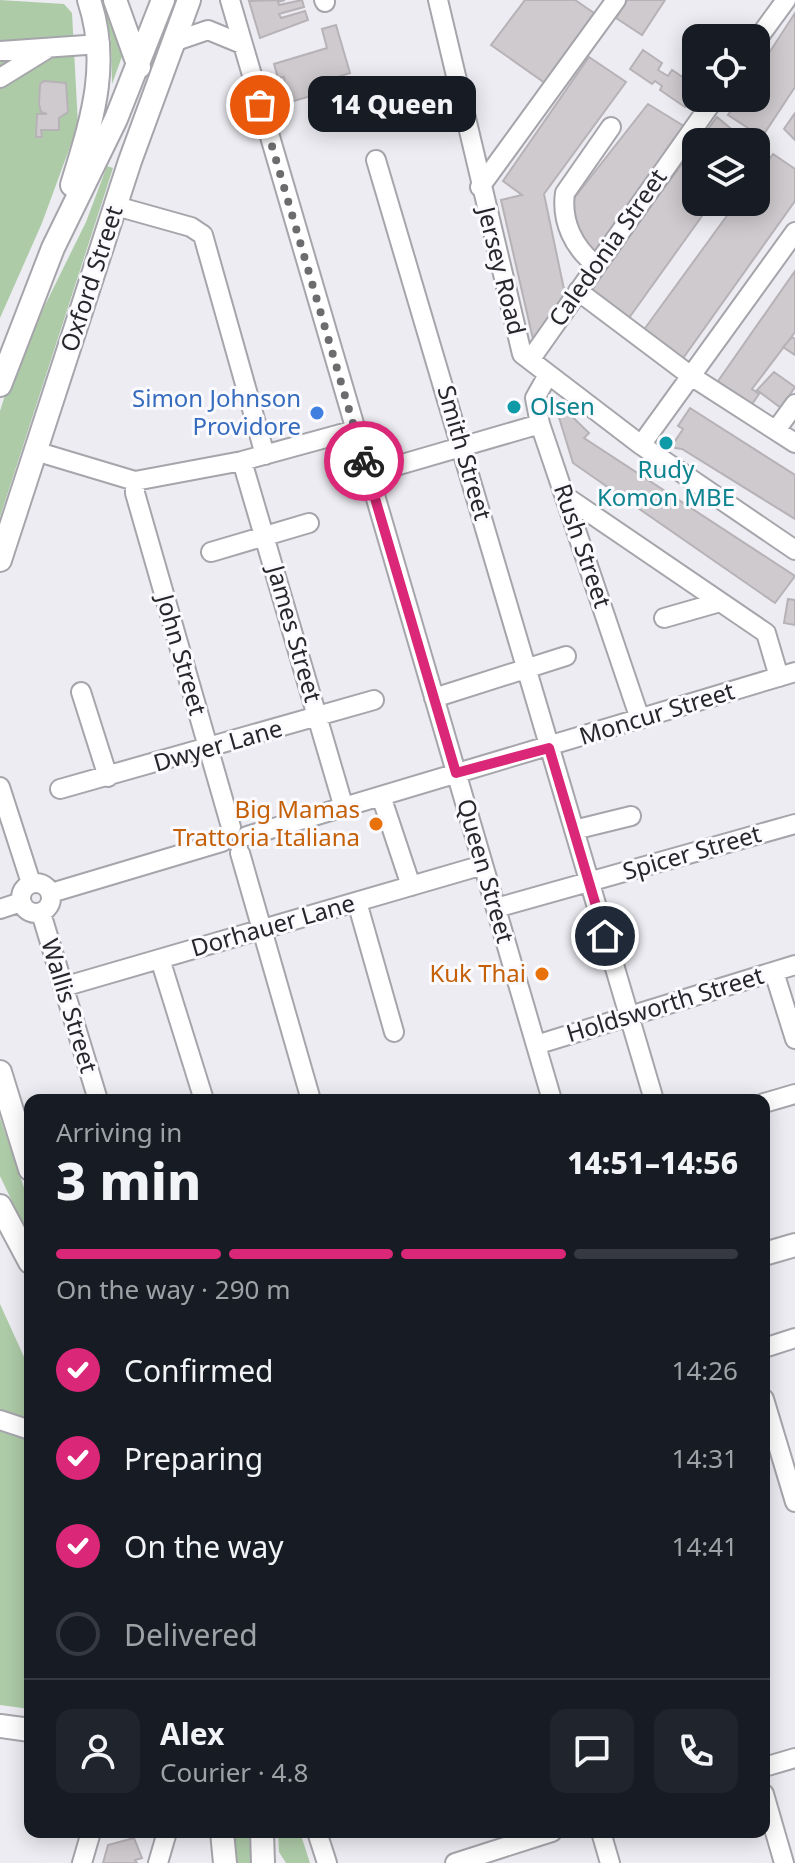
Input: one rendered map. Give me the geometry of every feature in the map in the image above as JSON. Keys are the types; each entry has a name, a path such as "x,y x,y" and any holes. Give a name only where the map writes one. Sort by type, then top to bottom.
{"main road":[{"path":"53,248 98,99 100,44 89,0"},
{"path":"115,0 138,62 142,97 130,161"},
{"name":"Oxford Street","path":"0,385 53,248 116,119 163,0"},
{"name":"Oxford Street","path":"0,560 130,161 189,0"},
{"path":"0,1072 24,1150"},
{"path":"0,1206 24,1252"},
{"path":"770,1252 795,1245"},
{"path":"0,1726 24,1729"},
{"path":"223,1838 225,1863"},
{"path":"262,1838 263,1863"}],"street":[{"name":"Queen Street","path":"217,0 242,44"},
{"name":"Queen Street","path":"230,0 550,1094"},
{"name":"Jersey Road","path":"438,0 519,349 548,375 641,445 795,550"},
{"path":"480,187 616,0"},
{"path":"768,24 786,0"},
{"path":"173,42 208,30 242,44"},
{"path":"0,51 100,44"},
{"path":"0,78 50,48"},
{"name":"Caledonia Street","path":"530,360 705,112"},
{"path":"596,265 575,244 564,201 565,193 611,127"},
{"name":"Smith Street","path":"376,160 652,1094"},
{"path":"116,206 191,227 203,235 265,455"},
{"path":"641,445 795,232"},
{"path":"578,291 691,376 795,443"},
{"name":"Rush Street","path":"548,375 535,398 540,424 640,719"},
{"path":"776,430 795,404"},
{"path":"368,474 540,424"},
{"path":"35,451 135,481 242,461 355,430"},
{"name":"James Street","path":"242,461 344,808"},
{"name":"John Street","path":"135,481 135,493 233,835"},
{"path":"565,496 766,633 787,674"},
{"path":"211,552 309,523"},
{"path":"664,618 720,602"},
{"path":"434,698 566,656"},
{"name":"Moncur Street","path":"51,893 233,835 344,808 787,674"},
{"path":"81,692 108,777"},
{"name":"Dwyer Lane","path":"60,789 374,700"},
{"path":"0,787 31,883"},
{"path":"381,796 411,886"},
{"path":"574,830 631,816"},
{"name":"Spicer Street","path":"496,908 795,824"},
{"path":"233,835 230,853 240,853 309,1094"},
{"name":"Dorhauer Lane","path":"63,987 483,865"},
{"path":"31,883 41,883 51,893 51,903 41,913 31,913 21,902 24,889 31,883"},
{"path":"0,909 21,902"},
{"path":"357,902 394,1032"},
{"name":"Wallis Street","path":"41,913 96,1094"},
{"path":"160,959 202,1094"},
{"name":"Holdsworth Street","path":"536,1045 795,965"},
{"path":"774,972 795,1039"},
{"path":"770,1101 795,1094"},
{"path":"770,1346 795,1338"},
{"path":"770,1419 795,1502"},
{"path":"0,1420 24,1428"},
{"path":"770,1765 795,1758"},
{"path":"770,1815 784,1863"},
{"path":"82,1863 89,1838"},
{"path":"158,1863 165,1838"},
{"path":"319,1838 327,1863"},
{"path":"455,1863 532,1838"},
{"path":"603,1838 610,1863"}],"green space":[{"path":"0,0 64,4 72,13 78,125 42,223 0,318"},
{"path":"103,0 106,0 124,51 112,84 111,41"},
{"path":"107,166 113,168 0,517 0,411 13,370 86,222"},
{"path":"0,1117 24,1187 24,1226 0,1176"},
{"path":"0,1304 24,1357 24,1708 0,1705"},
{"path":"235,1838 249,1838 251,1863 237,1863"},
{"path":"278,1838 302,1838 310,1863 286,1863 279,1852"}],"building":[{"path":"285,0 278,2 279,5 302,0 304,7 279,14 281,18 305,11 308,20 260,38 249,1"},
{"path":"525,0 575,0 594,13 545,83 491,45"},
{"path":"627,0 665,0 642,35 616,18"},
{"path":"795,13 795,87 768,128 748,128 728,115 730,112 770,112 770,51"},
{"path":"336,25 350,73 328,80 332,95 315,100 314,95 287,103 284,77 278,78 274,64 327,48 322,29"},
{"path":"643,50 662,63 658,70 668,76 672,70 682,77 682,105 660,90 662,86 655,81 652,84 630,69"},
{"path":"589,57 626,82 544,194 565,294 533,339 501,200 522,195 503,181"},
{"path":"44,81 66,83 68,112 59,118 59,130 41,130 42,137 36,137 37,114 47,114 41,112 39,104 40,84"},
{"path":"648,104 687,128 682,128 682,135 595,258 577,244 571,202"},
{"path":"795,113 795,140 784,129"},
{"path":"717,117 730,128 709,128"},
{"path":"773,154 795,169 795,201 681,361 643,331 727,216 770,216 770,158"},
{"path":"682,164 682,216 702,216 629,318 588,291"},
{"path":"795,271 795,332 752,389 759,394 750,407 716,384"},
{"path":"792,337 795,339 795,355 783,347"},
{"path":"774,372 795,387 781,408 757,390"},
{"path":"553,398 589,433 584,438 795,576 775,603 573,463"},
{"path":"690,408 795,475 795,519 682,449 675,448 673,444 683,429 678,426"},
{"path":"788,599 795,600 795,625 784,623"},
{"path":"134,1838 142,1858 135,1860 137,1863 103,1863 108,1845"}],"way so far":[{"path":"260,105 364,461"}],"place":[{"name":"14 Queen","path":"260,105"},
{"name":"Olsen","path":"514,407"},
{"name":"Simon Johnson Providore","path":"317,413"},
{"name":"Rudy Komon MBE","path":"666,443"},
{"name":"Big Mamas Trattoria Italiana","path":"376,824"},
{"name":"Kuk Thai","path":"542,974"}],"route":[{"path":"364,461 456,773 549,748 605,936"}]}
